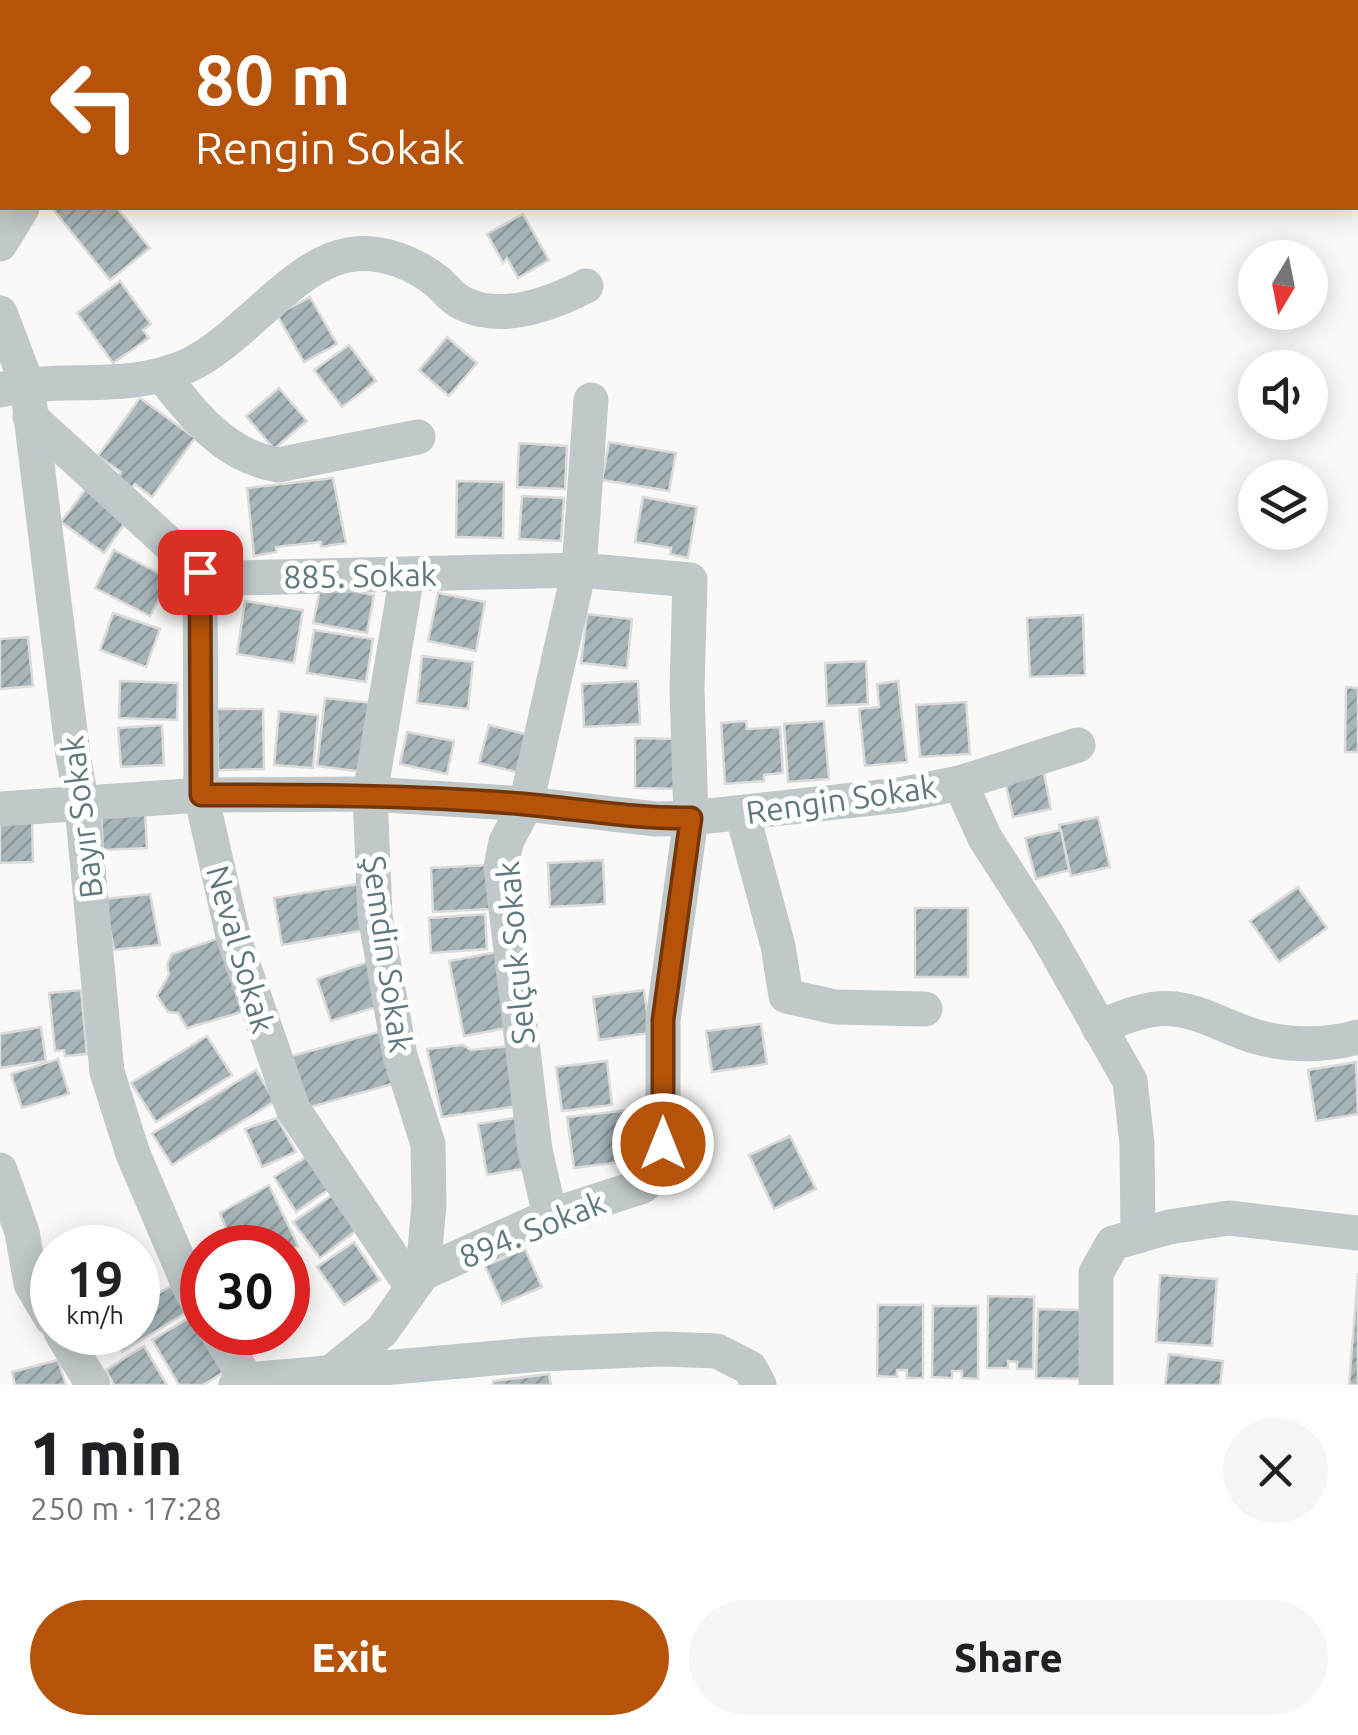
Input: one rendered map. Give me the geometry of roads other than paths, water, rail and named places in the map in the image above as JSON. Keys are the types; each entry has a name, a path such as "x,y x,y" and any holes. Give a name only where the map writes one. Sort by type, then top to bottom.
{"street":[{"path":"0,244 21,210"},
{"path":"19,397 126,384 191,365 218,348 313,270 350,254 394,258 410,264 461,303 477,308 530,308 553,303 586,286"},
{"name":"Bayır Sokak","path":"0,312 19,397 82,805 108,1072 134,1154 180,1264"},
{"path":"163,376 190,411 229,448 259,462 278,465 418,438"},
{"path":"19,397 200,572"},
{"name":"Selçuk Sokak","path":"550,1216 535,1150 501,867 506,842 526,804 579,570 592,400"},
{"name":"885. Sokak","path":"200,572 238,578 579,570 690,580"},
{"name":"Neval Sokak","path":"200,572 201,795 232,936 293,1108 418,1280"},
{"name":"Şemdin Sokak","path":"406,575 370,794 376,916 400,1056 428,1144 429,1204 418,1280"},
{"name":"894. Sokak","path":"418,1280 550,1216 643,1186 660,1169 663,1020 691,818 687,690 690,580"},
{"name":"Rengin Sokak","path":"0,809 201,795 370,794 526,804 656,819 691,818 900,795 960,782 1078,746"},
{"path":"960,782 986,838 1046,933 1130,1081 1137,1143 1138,1236"},
{"path":"742,813 778,946 786,996 836,1007 925,1009"},
{"path":"1099,1028 1125,1015 1171,1008 1285,1042 1334,1044 1358,1037"},
{"path":"0,1170 22,1232 15,1284"},
{"path":"1096,1385 1096,1272 1113,1243 1228,1218 1358,1233"},
{"path":"329,1374 382,1330 418,1280"},
{"path":"228,1355 242,1383 541,1354 717,1351 750,1368 759,1385"},
{"path":"74,1355 93,1385"}]}
